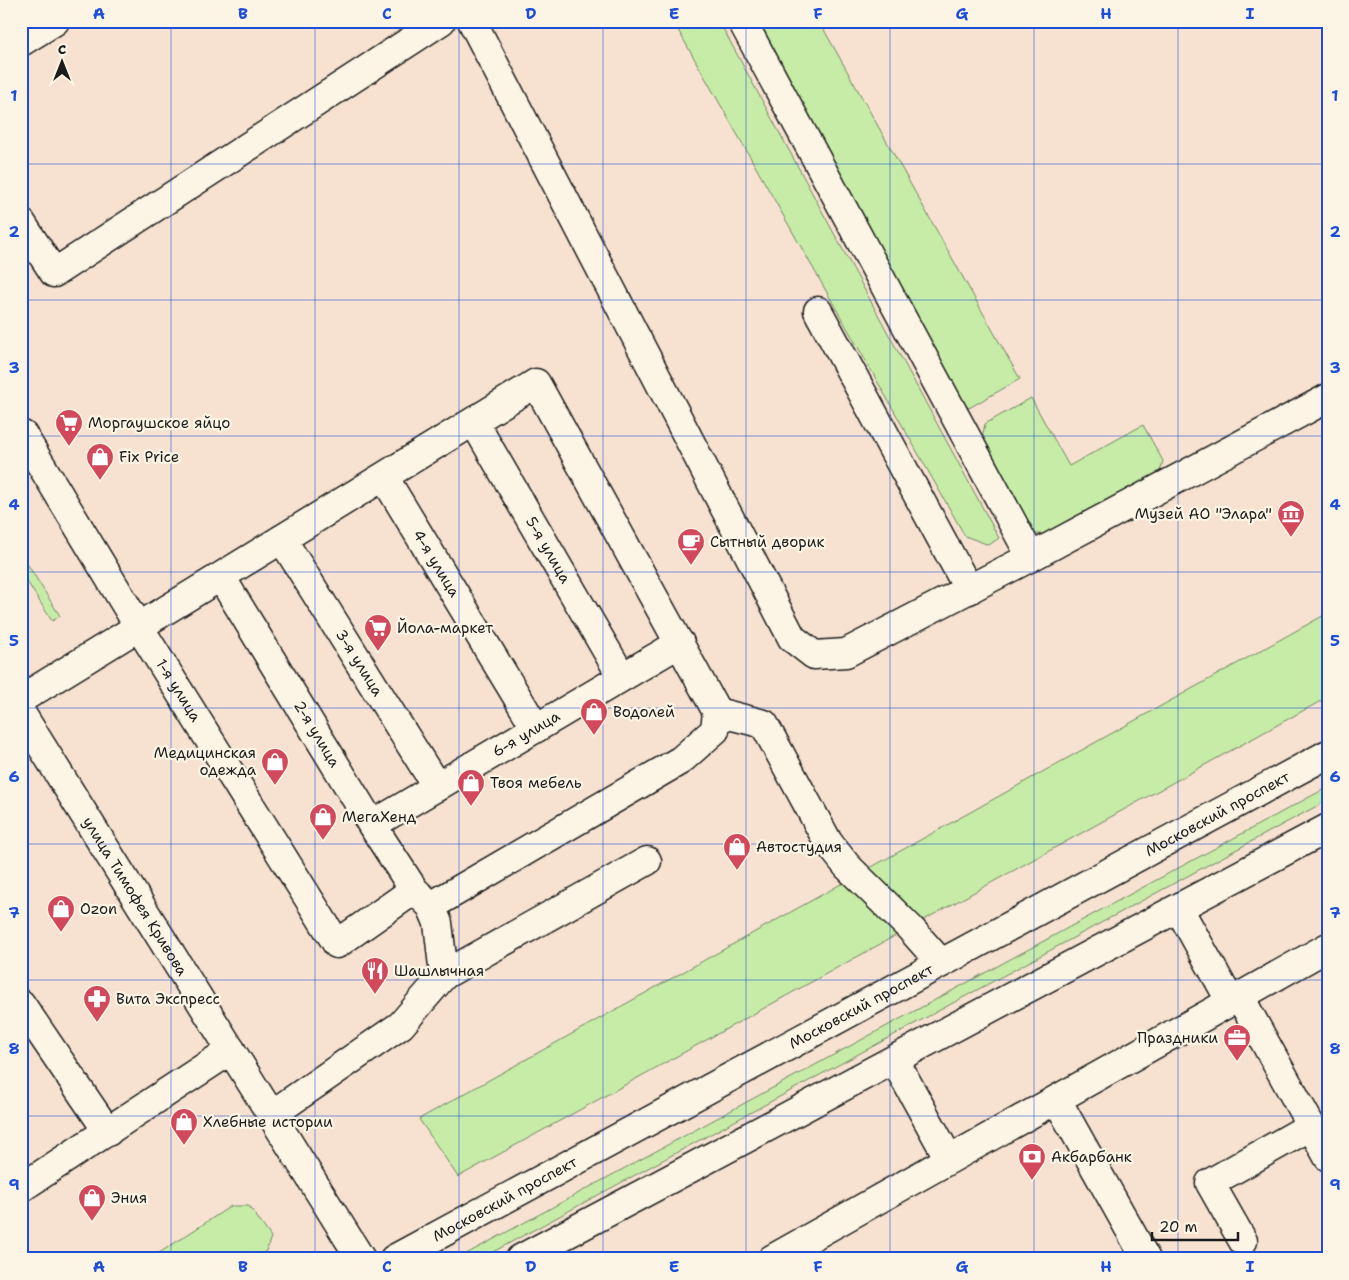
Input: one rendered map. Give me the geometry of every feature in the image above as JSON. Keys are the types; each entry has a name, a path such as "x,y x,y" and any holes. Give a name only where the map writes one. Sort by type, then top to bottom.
{"main road":[{"path":"21,42 54,21"},
{"path":"21,222 54,274 441,21"},
{"path":"472,21 792,638 814,656 846,653 1032,557 1328,398"},
{"path":"742,21 1032,557"},
{"path":"818,311 969,590"},
{"path":"21,699 536,383 717,712 715,730 681,760 423,898"},
{"name":"5-я улица","path":"474,422 622,677"},
{"name":"1-я улица","path":"23,435 139,627 336,944 423,898"},
{"name":"4-я улица","path":"384,477 536,728"},
{"name":"3-я улица","path":"282,539 437,787"},
{"name":"2-я улица","path":"221,577 372,826 423,898 438,923 444,975"},
{"name":"6-я улица","path":"372,826 680,643"},
{"path":"717,712 764,724 828,842 847,866 910,928 941,963"},
{"name":"улица Тимофея Кривова","path":"21,713 361,1259"},
{"name":"Московский проспект","path":"394,1259 1328,754"},
{"path":"520,1259 895,1061 1328,828"},
{"path":"272,1115 401,1024 444,975 646,861"},
{"path":"1179,909 1236,999 1328,1156"},
{"path":"772,1259 1327,948"},
{"path":"21,1004 108,1132"},
{"path":"21,1188 232,1050"},
{"path":"895,1061 949,1159"},
{"path":"1056,1100 1146,1259"},
{"path":"1243,1241 1210,1183 1311,1126"}],"green space":[{"path":"673,21 719,21 999,538 989,545 965,536"},
{"path":"758,21 819,21 1020,379 969,408 958,399"},
{"path":"1031,398 1069,466 1143,425 1163,461 1159,476 1054,535 1035,534 1024,523 982,438 985,424"},
{"path":"21,554 60,616 52,621 21,572"},
{"path":"1328,613 1328,697 458,1177 419,1119"},
{"path":"1328,787 1328,800 480,1259 457,1259"},
{"path":"231,1206 249,1206 271,1237 266,1251 254,1259 150,1259"}],"place":[{"name":"Моргаушское яйцо","path":"69,447"},
{"name":"Fix Price","path":"100,481"},
{"name":"Музей АО \"Элара\"","path":"1291,538"},
{"name":"Сытный дворик","path":"691,566"},
{"name":"Йола-маркет","path":"378,652"},
{"name":"Водолей","path":"594,736"},
{"name":"Медицинская одежда","path":"275,786"},
{"name":"Твоя мебель","path":"471,807"},
{"name":"МегаХенд","path":"323,841"},
{"name":"Автостудия","path":"737,871"},
{"name":"Ozon","path":"61,933"},
{"name":"Шашлычная","path":"375,995"},
{"name":"Вита Экспресс","path":"97,1023"},
{"name":"Праздники","path":"1237,1062"},
{"name":"Хлебные истории","path":"184,1146"},
{"name":"Акбарбанк","path":"1032,1181"},
{"name":"Эния","path":"92,1222"}]}
